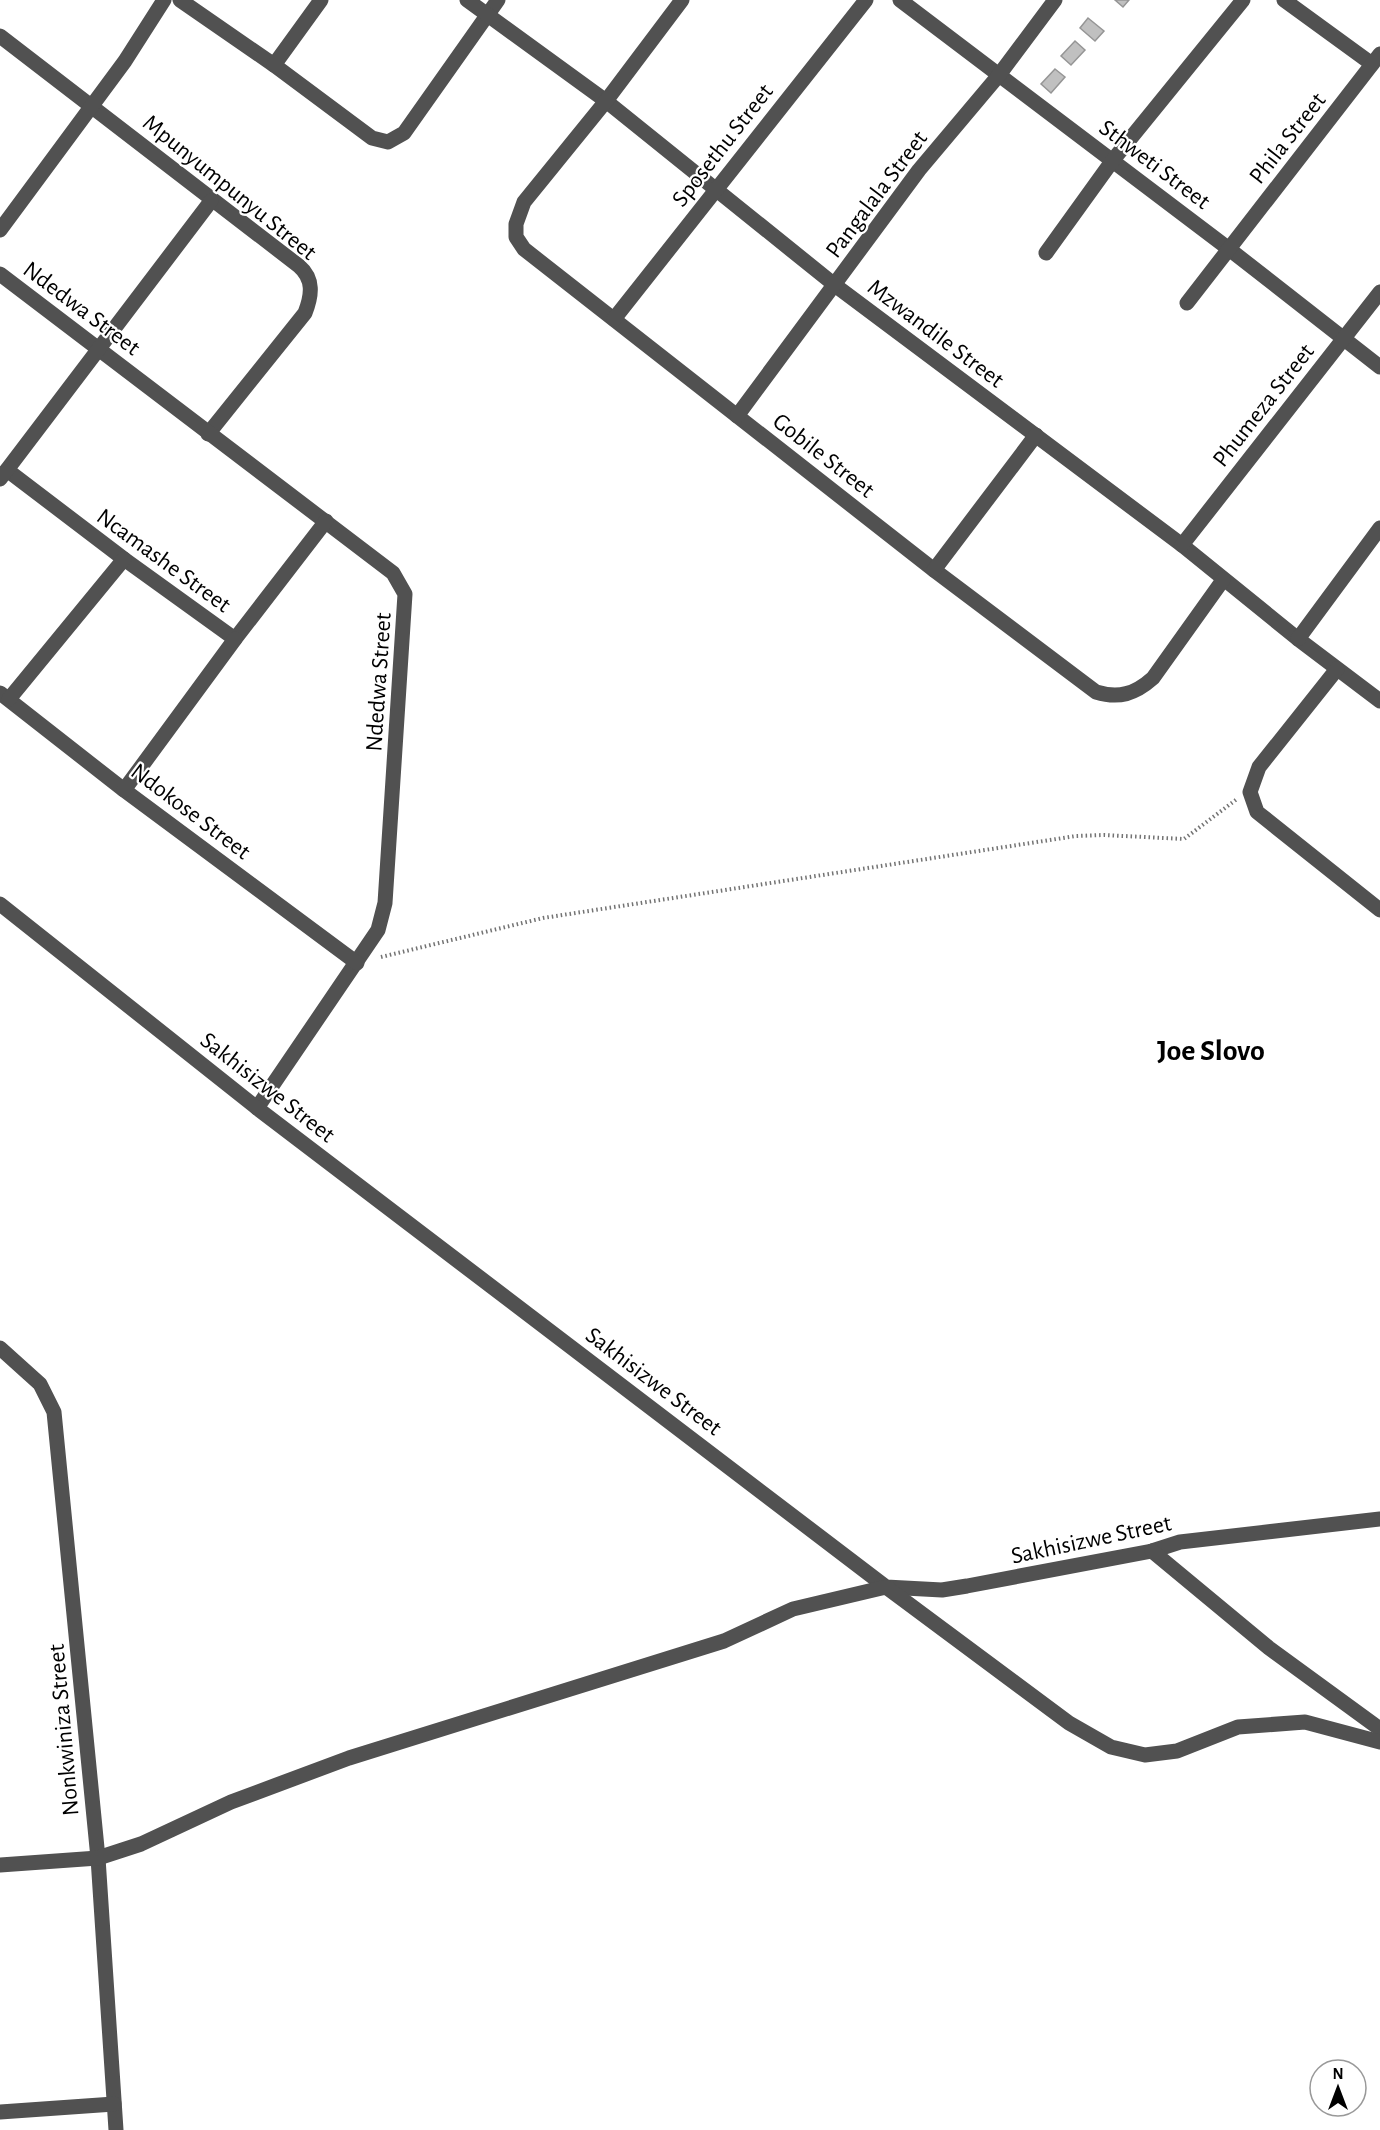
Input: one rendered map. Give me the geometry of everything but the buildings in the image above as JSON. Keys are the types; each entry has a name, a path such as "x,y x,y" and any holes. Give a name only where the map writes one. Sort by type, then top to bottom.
{"street":[{"path":"0,230 125,61 164,0"},
{"path":"180,0 380,142 388,142 404,133 498,0"},
{"path":"274,66 321,0"},
{"name":"Mzwandile Street","path":"466,0 606,101 836,286 1182,545 1223,580 1380,701"},
{"path":"606,101 682,0"},
{"name":"Sposethu Street","path":"614,319 866,0"},
{"name":"Sthweti Street","path":"900,0 1113,160 1380,367"},
{"name":"Pangalala Street","path":"737,416 836,286 919,170 999,75 1054,0"},
{"path":"1046,253 1113,160 1243,0"},
{"path":"1284,0 1376,59"},
{"name":"Mpunyumpunyu Street","path":"0,36 306,272 309,278 310,300 305,313 208,434"},
{"name":"Phila Street","path":"1187,303 1376,59"},
{"name":"Gobile Street","path":"606,101 524,201 516,224 516,237 524,249 934,570 1096,692 1112,697 1135,692 1153,678 1223,580"},
{"path":"3,475 211,201"},
{"name":"Ndedwa Street","path":"0,274 393,573 405,594 385,903 378,930 257,1108"},
{"name":"Phumeza Street","path":"1182,545 1380,292"},
{"path":"934,570 1036,435"},
{"name":"Ncamashe Street","path":"3,475 235,639 326,521"},
{"path":"1298,639 1380,528"},
{"path":"4,696 124,559"},
{"path":"124,790 235,639"},
{"path":"1337,669 1259,767 1250,792 1257,812 1380,910"},
{"name":"Ndokose Street","path":"4,696 124,790 357,963"},
{"name":"Sakhisizwe Street","path":"0,904 257,1108 886,1587 942,1590 959,1588 1152,1551 1180,1542 1380,1519"},
{"name":"Nonkwiniza Street","path":"0,1348 40,1384 54,1412 98,1858 116,2130"},
{"path":"1152,1551 1269,1648 1380,1729"},
{"path":"0,1865 98,1858 141,1844 231,1802 349,1758 724,1641 793,1609 886,1587 1069,1723 1111,1747 1145,1755 1177,1751 1238,1727 1305,1722 1380,1742"},
{"path":"0,2112 114,2104"}],"path":[{"path":"357,963 543,918 1076,836 1184,839 1192,835 1229,803 1250,792"}],"district":[{"name":"Joe Slovo","path":"1211,1050"}]}
